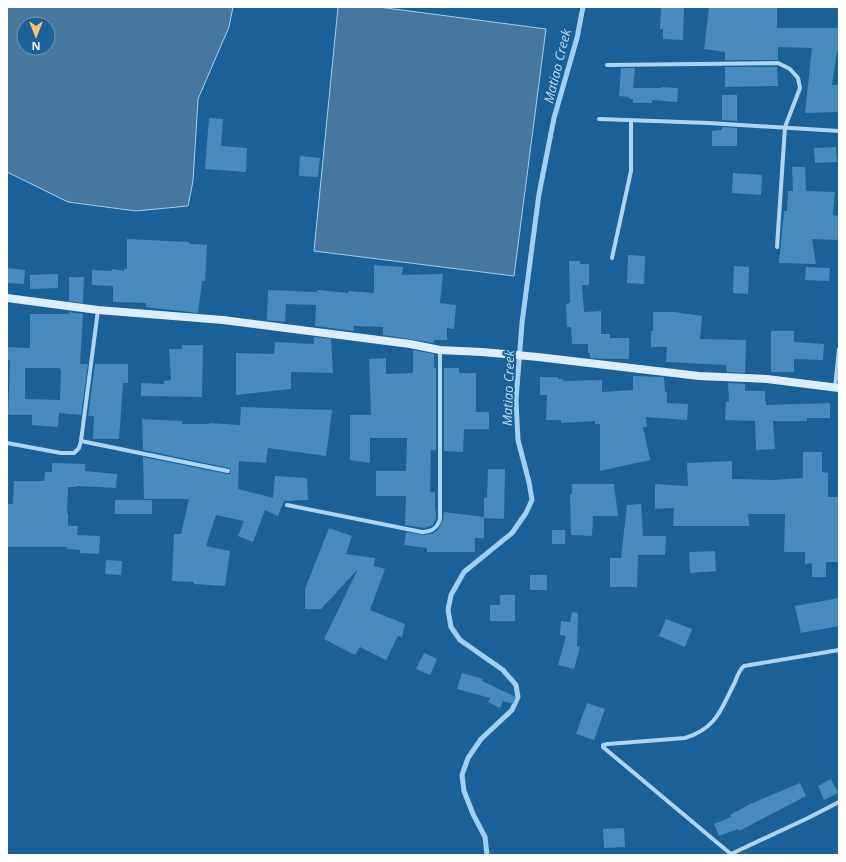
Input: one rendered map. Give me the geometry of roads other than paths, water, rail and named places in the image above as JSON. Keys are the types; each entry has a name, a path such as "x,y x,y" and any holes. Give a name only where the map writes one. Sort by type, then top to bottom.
{"street":[{"path":"607,65 778,63 790,69 798,78 800,88 785,127 777,247"},
{"path":"599,119 785,127 839,131"},
{"path":"612,258 631,171 631,121"},
{"path":"7,298 98,310 223,320 440,350 538,357 699,376 768,379 837,388 839,349"},
{"path":"7,443 61,454 74,454 79,448 98,310"},
{"path":"287,505 422,532 434,530 440,519 440,350"},
{"path":"81,442 228,471"},
{"path":"839,650 744,666 716,720 691,737 603,745 603,747 732,854 839,802"}],"water":[{"path":"7,7 233,7 229,27 198,99 193,181 188,206 136,211 68,202 7,172"},
{"path":"338,7 379,7 546,29 514,276 314,251"}],"waterway":[{"name":"Matiao Creek","path":"487,855 485,837 473,814 464,791 462,775 468,758 481,739 512,710 518,697 516,685 503,670 460,640 451,627 448,610 451,595 464,572 512,533 526,513 532,500 518,440 516,400 522,323 539,194 554,118 577,38 583,7"}]}
